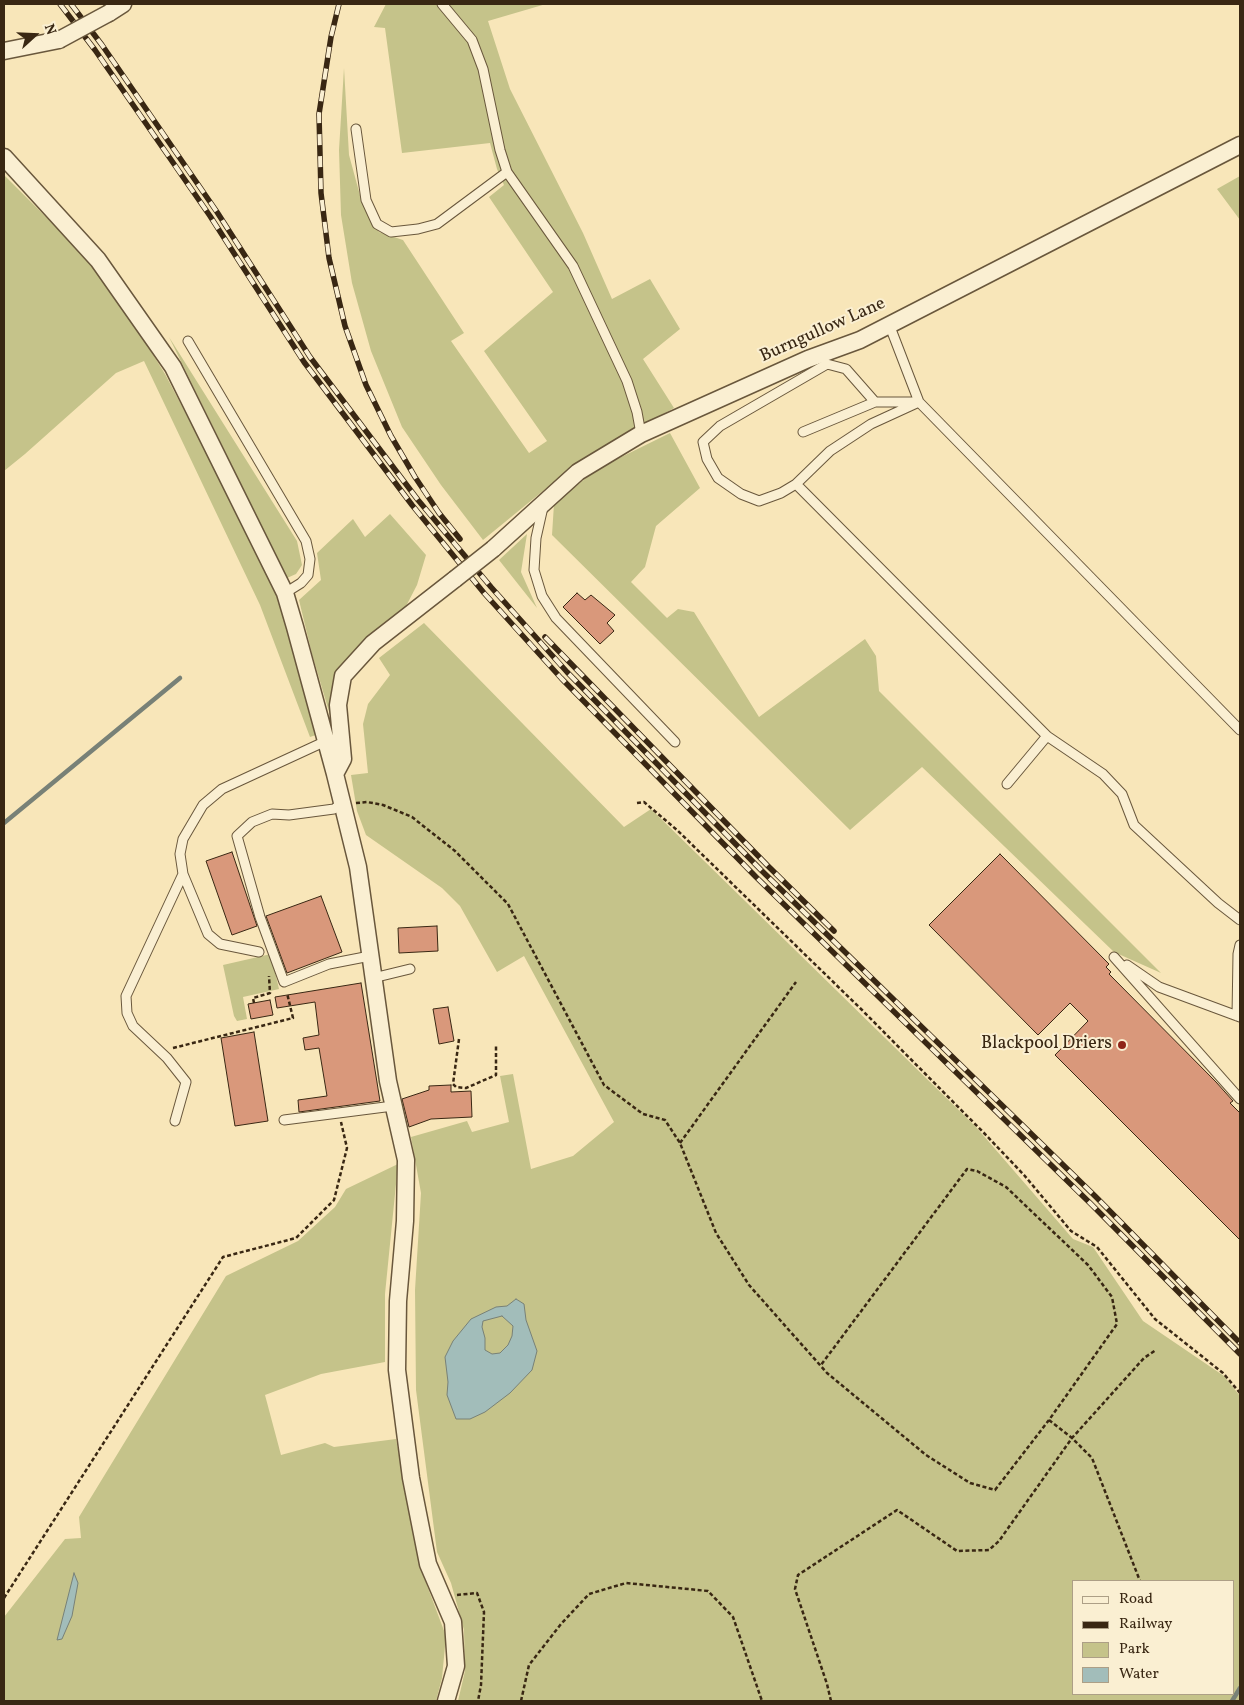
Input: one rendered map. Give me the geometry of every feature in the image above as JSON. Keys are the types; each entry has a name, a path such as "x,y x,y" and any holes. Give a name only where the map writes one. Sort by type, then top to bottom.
{"street":[{"path":"4,51 59,40 123,4"},
{"name":"Burngullow Lane","path":"335,774 343,759 338,705 343,676 373,642 493,549 578,472 641,434 808,359 860,340 1240,145"},
{"path":"4,157 98,260 173,367 285,593 326,740 358,867 388,1081 406,1160 405,1221 398,1301 397,1370 411,1478 428,1564 453,1622 456,1666 446,1701"}],"lane":[{"path":"442,4 472,40 483,69 500,150 507,172 573,266 627,381 637,412 641,434"},
{"path":"356,129 366,200 377,224 391,232 418,229 437,224 507,172"},
{"path":"889,324 919,402 1240,730"},
{"path":"188,341 306,541 310,559 308,575 301,583 285,593"},
{"path":"875,402 846,369 827,364 720,426 703,442 707,459 718,478 741,494 759,501 782,493 796,484 830,451 863,430 919,402"},
{"path":"803,432 875,402 919,402"},
{"path":"796,484 1047,736 1103,774 1122,794 1134,825 1218,903 1240,920"},
{"path":"544,503 536,538 534,570 542,596 556,618 675,742"},
{"path":"1007,784 1047,736"},
{"path":"259,952 220,944 208,934 183,874 180,854 183,839 203,805 222,789 326,740"},
{"path":"342,803 334,810 289,815 272,814 252,822 237,836 260,917 284,982 329,964 370,956"},
{"path":"175,1121 186,1082 168,1058 133,1026 127,1013 126,996 183,874"},
{"path":"1240,946 1238,954 1239,1017 1159,987 1114,957 1240,1099"},
{"path":"373,978 410,970"},
{"path":"284,1120 393,1106"}],"path":[{"path":"342,803 367,802 383,805 412,817 455,851 508,904 604,1085 643,1114 665,1120 680,1143 716,1233 749,1285 827,1373 926,1454 970,1483 995,1490 1050,1420 1117,1324 1112,1297 1088,1265 1006,1187 977,1171 967,1169 821,1365"},
{"path":"637,804 644,802 677,830 854,1002 984,1132 1024,1175 1071,1231 1097,1247 1154,1319 1223,1373 1240,1393"},
{"path":"254,1003 253,998 270,993 265,962 259,952"},
{"path":"160,1052 293,1018 284,982"},
{"path":"680,1143 796,982"},
{"path":"459,1039 453,1084 456,1087 466,1088 496,1075 496,1046"},
{"path":"4,1598 223,1258 296,1238 334,1200 346,1148 339,1113"},
{"path":"831,1701 795,1589 798,1575 897,1510 957,1551 989,1550 999,1541 1072,1438 1144,1358 1156,1350"},
{"path":"1050,1420 1092,1458 1140,1580"},
{"path":"521,1701 529,1665 561,1624 589,1594 626,1583 708,1591 733,1617 762,1701"},
{"path":"442,1596 477,1593 484,1612 481,1685 478,1701"}],"green space":[{"path":"386,4 546,4 488,21 510,89 583,233 612,299 650,279 680,329 643,359 674,408 629,433 560,477 483,540 441,485 402,427 371,351 352,283 341,215 339,150 344,68 349,155 361,199 379,232 403,240 464,333 451,341 529,453 547,441 484,351 553,292 489,197 504,185 497,169 490,143 402,153 385,28 374,27"},
{"path":"4,175 104,275 165,374 274,581 292,634 316,735 310,737 260,605 144,361 116,373 4,471"},
{"path":"1240,176 1240,220 1217,189"},
{"path":"169,337 297,541 302,565 296,574 287,578"},
{"path":"670,433 700,488 656,526 645,567 631,582 667,618 678,609 694,612 759,717 865,639 876,656 879,691 1161,973 1114,952 922,767 850,830 552,535 554,504 597,469"},
{"path":"390,514 426,555 417,585 403,612 345,661 334,685 335,732 312,654 299,600 321,580 317,553 353,519 365,537"},
{"path":"527,534 521,572 537,608 499,560"},
{"path":"424,623 624,827 651,809 976,1127 1073,1239 1093,1247 1143,1321 1224,1376 1240,1396 1240,1701 458,1701 465,1671 464,1630 451,1583 437,1552 416,1390 415,1290 421,1193 411,1137 467,1121 472,1132 509,1122 500,1076 513,1074 531,1169 573,1156 614,1122 524,956 497,972 460,906 442,888 366,835 357,811 351,775 368,773 363,724 368,704 390,675 379,658"},
{"path":"271,954 279,989 243,997 247,1019 237,1021 234,1016 223,965"},
{"path":"398,1164 385,1294 385,1362 321,1374 265,1395 281,1455 325,1443 334,1447 396,1439 422,1572 446,1636 442,1678 436,1701 4,1701 4,1617 65,1539 81,1538 79,1517 226,1276 298,1241 335,1207 346,1189"}],"water":[{"path":"516,1299 524,1304 526,1320 537,1351 532,1370 510,1393 485,1412 470,1419 456,1419 447,1395 448,1382 445,1357 453,1341 471,1319 496,1307 507,1306","holes":["502,1316 513,1326 512,1336 508,1345 500,1353 492,1354 485,1350 483,1321"]},
{"path":"74,1573 78,1583 72,1616 62,1639 57,1640"}],"building":[{"path":"577,593 585,600 591,595 615,615 607,623 614,631 600,644 563,607"},
{"path":"232,852 257,926 232,935 206,861"},
{"name":"Blackpool Driers","path":"1000,854 1109,964 1106,967 1111,972 1109,974 1233,1101 1230,1103 1240,1113 1240,1240 1055,1055 1088,1021 1070,1003 1038,1035 929,925"},
{"path":"321,896 342,952 287,973 266,916"},
{"path":"437,926 438,951 399,953 398,928"},
{"path":"361,983 380,1101 299,1112 298,1100 327,1096 319,1048 305,1050 303,1038 319,1035 315,1002 277,1008 275,997"},
{"path":"270,1000 273,1015 251,1019 248,1004"},
{"path":"448,1007 454,1041 439,1044 433,1009"},
{"path":"254,1032 268,1121 235,1126 221,1038"},
{"path":"451,1085 451,1092 471,1091 472,1117 431,1119 409,1127 402,1099 429,1090 429,1086"}],"waterway":[{"path":"4,823 180,678"},
{"path":"1232,1701 1240,1688"}],"railway":[{"path":"60,4 95,50 210,216 304,362 412,505 484,593 561,678 756,877 1090,1203 1240,1354"},
{"path":"71,4 102,45 217,212 310,357 418,500 491,587 567,672 762,871 1096,1197 1240,1343"},
{"path":"339,4 331,37 319,114 321,193 329,258 345,326 366,385 391,436 415,477 439,513 460,539"},
{"path":"545,637 768,866 834,931"}],"place":[{"name":"Blackpool Driers","path":"1122,1045"}]}
